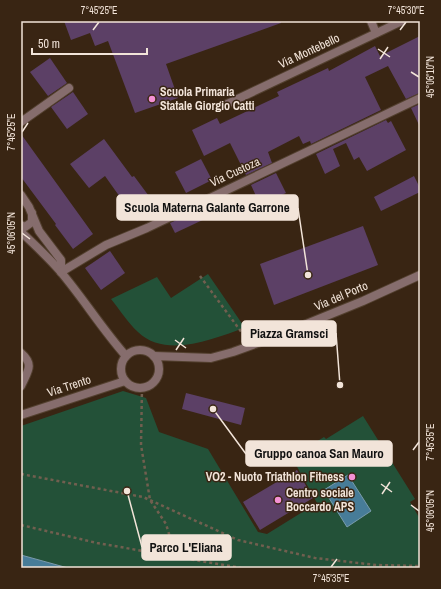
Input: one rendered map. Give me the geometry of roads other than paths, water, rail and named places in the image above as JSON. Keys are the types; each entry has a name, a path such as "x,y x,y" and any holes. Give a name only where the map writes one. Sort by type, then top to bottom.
{"street":[{"path":"371,21 376,33"},
{"name":"Via Montebello","path":"226,104 402,21"},
{"path":"21,122 69,88"},
{"name":"Via Custoza","path":"61,272 106,245 147,228 420,98"},
{"path":"21,195 32,212 40,231 61,260 61,272"},
{"path":"21,225 25,226 32,222 32,212"},
{"path":"21,232 41,250 61,272 109,337 126,356"},
{"name":"Via del Porto","path":"154,356 211,358 251,345 363,301 420,275"},
{"path":"137,350 143,350 154,356 159,367 156,378 148,386 142,388 136,387 125,381 121,371 121,365 126,356 137,350"},
{"path":"21,353 28,359 30,366 21,386"},
{"name":"Via Trento","path":"21,415 125,381"}],"water":[{"path":"348,475 371,511 347,527 324,490"},
{"path":"21,555 68,568 21,568"}],"place":[{"name":"Scuola Primaria Statale Giorgio Catti","path":"152,99"},
{"name":"Scuola Materna Galante Garrone","path":"308,275"},
{"name":"Piazza Gramsci","path":"340,385"},
{"name":"Gruppo canoa San Mauro","path":"213,409"},
{"name":"VO2 - Nuoto Triathlon Fitness","path":"352,477"},
{"name":"Parco L'Eliana","path":"127,491"},
{"name":"Centro sociale Boccardo APS","path":"278,500"}]}
